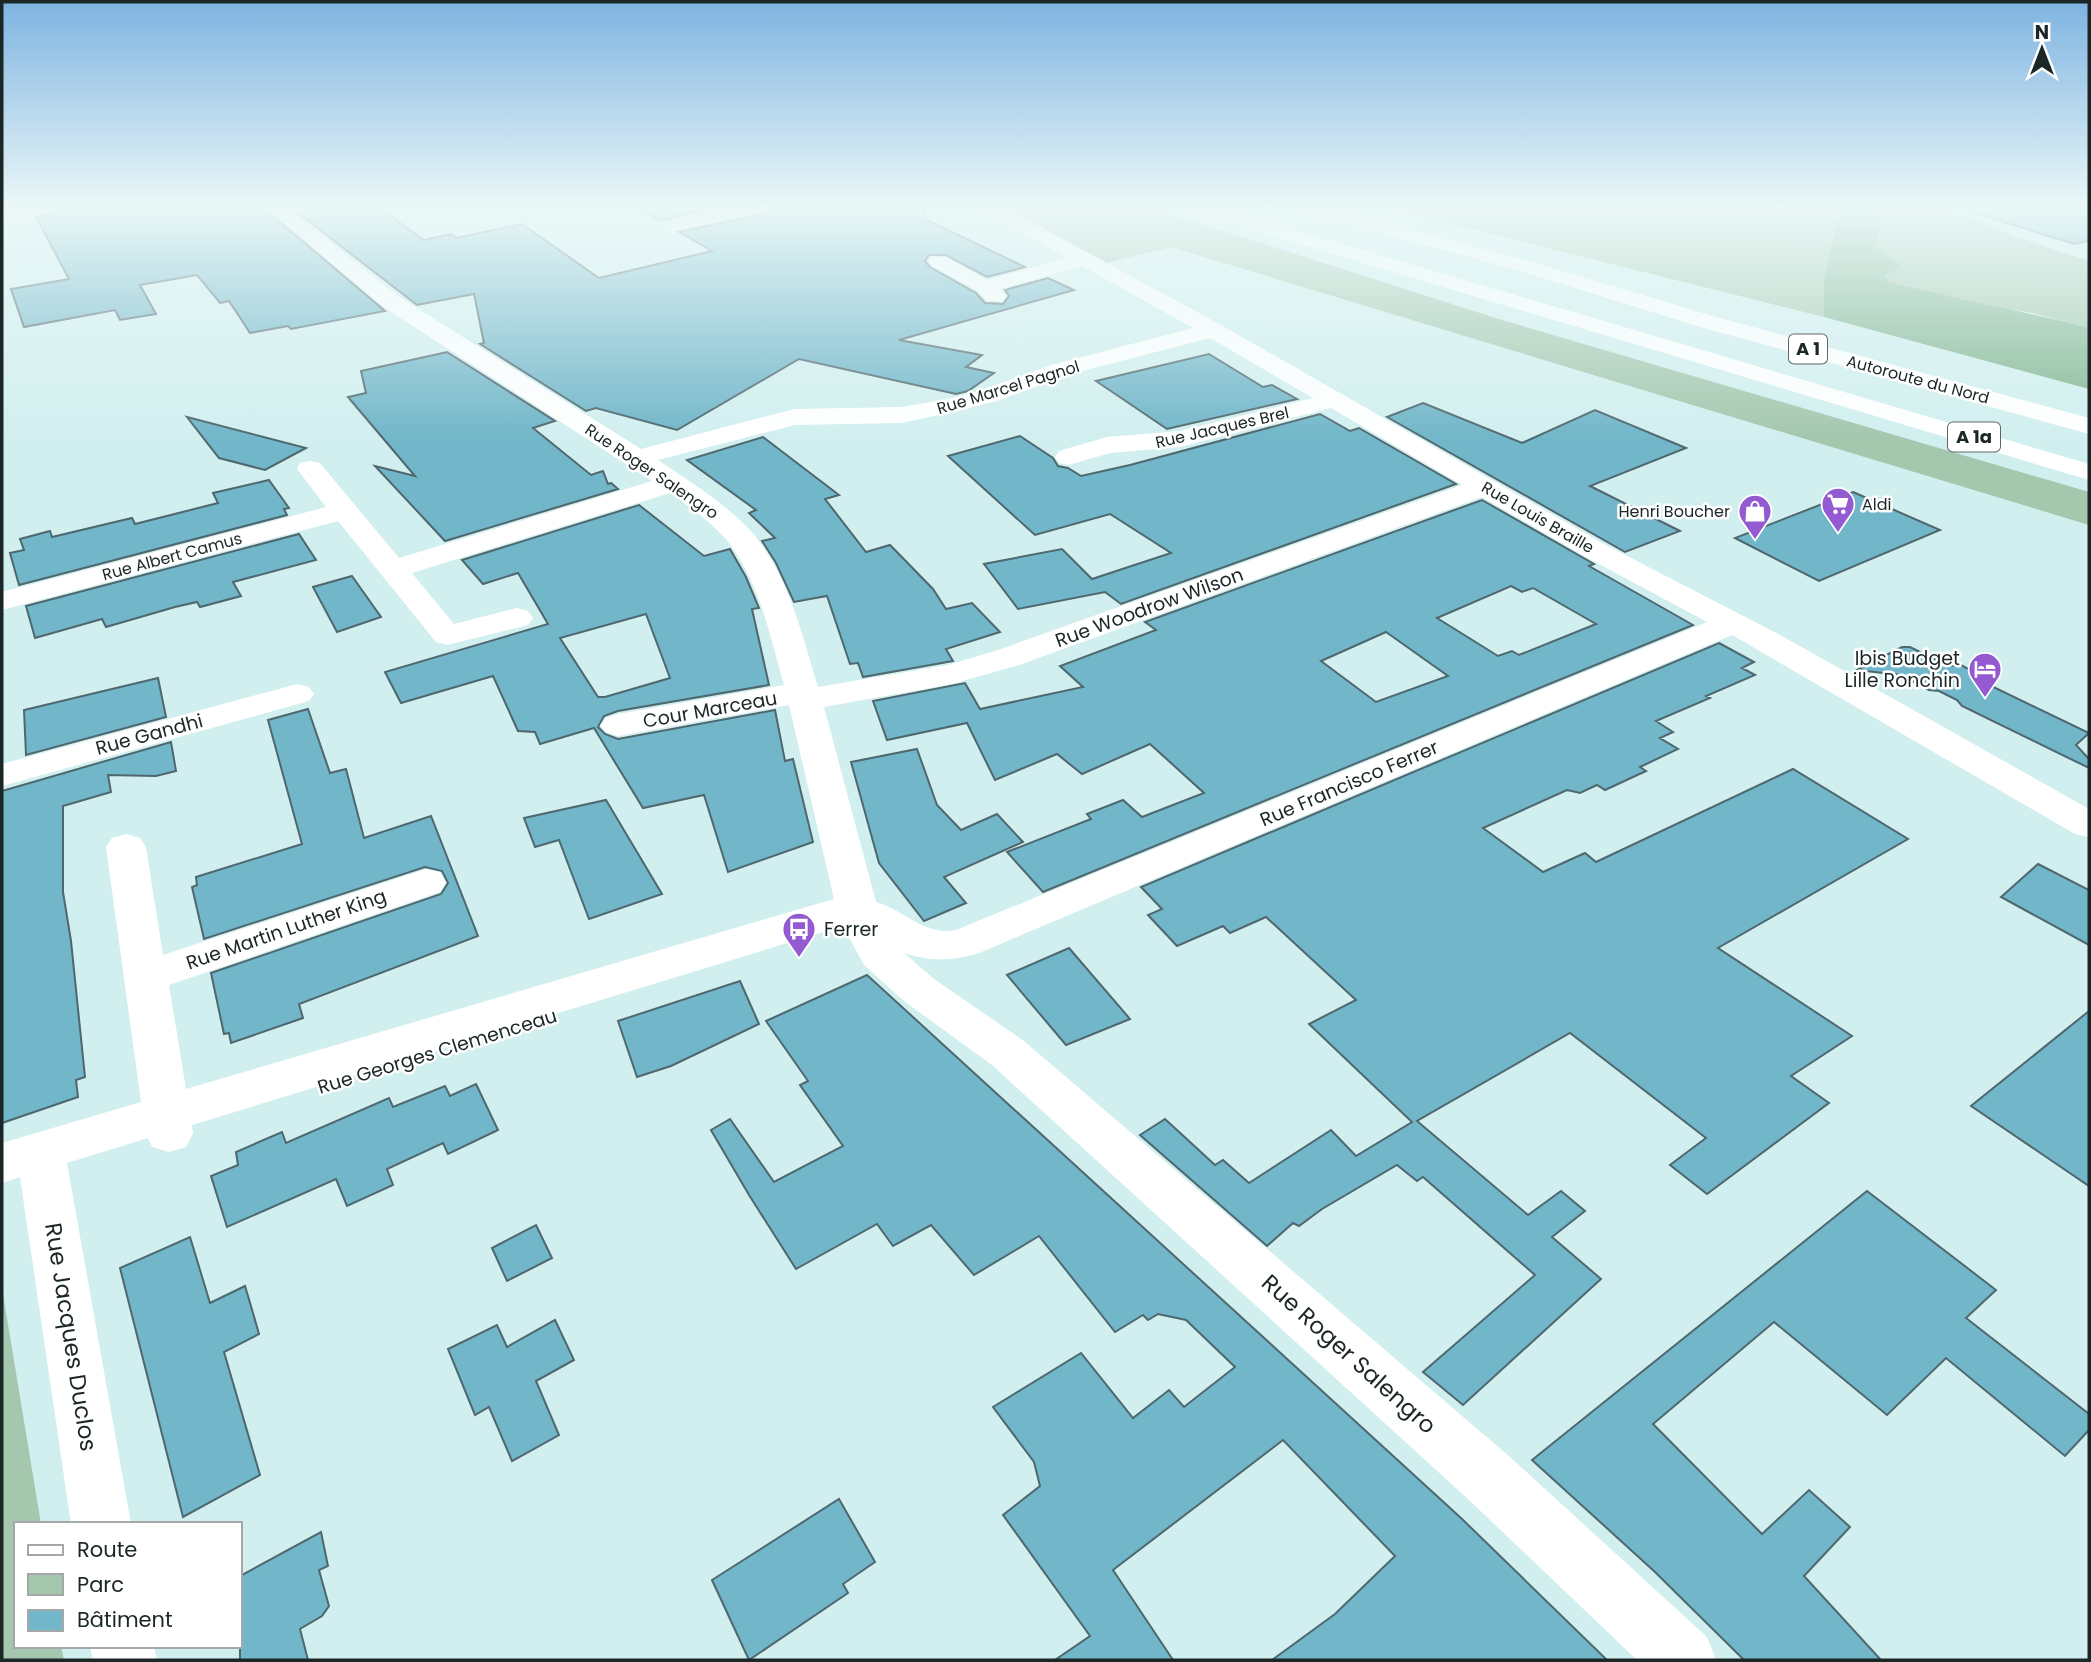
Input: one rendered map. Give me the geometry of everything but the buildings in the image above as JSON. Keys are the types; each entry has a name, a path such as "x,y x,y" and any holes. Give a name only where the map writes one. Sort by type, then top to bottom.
{"main road":[{"name":"Rue Roger Salengro","path":"369,284 397,306 674,483 723,520 751,553 777,605 804,696 865,928 904,979 1008,1053"},
{"path":"977,284 990,291 1012,284"},
{"name":"Rue Louis Braille","path":"1129,284 1594,550 1733,623 2089,825"},
{"name":"A 1a","path":"1455,284 2089,471"},
{"name":"Autoroute du Nord","path":"1496,284 2089,450"},
{"name":"Autoroute du Nord","path":"1582,284 1705,321 2089,426"},
{"path":"1594,284 2089,407"},
{"name":"Rue Marcel Pagnol","path":"637,458 793,417 901,415 949,406 988,396 1059,370 1213,330"},
{"name":"Rue Jacques Brel","path":"1068,457 1107,445 1191,437 1335,400"},
{"path":"1858,403 2089,480"},
{"path":"310,469 447,635 517,618"},
{"path":"393,569 674,483"},
{"name":"Rue Woodrow Wilson","path":"804,696 951,674 1010,657 1484,487"},
{"name":"Rue Albert Camus","path":"2,601 343,511"},
{"name":"Rue Francisco Ferrer","path":"964,943 1733,623"},
{"name":"Rue Gandhi","path":"2,775 297,694"},
{"name":"Cour Marceau","path":"618,725 804,696"},
{"path":"126,847 167,1123"},
{"name":"Rue Martin Luther King","path":"146,977 426,882"},
{"path":"865,928 877,918 920,944 939,946 964,943"},
{"name":"Rue Georges Clemenceau","path":"22,1167 803,941 842,936 865,928"},
{"name":"Rue Roger Salengro","path":"964,943 948,957 942,971 943,981 951,995 1008,1053 1479,1469 1684,1660"},
{"name":"Rue Jacques Duclos","path":"22,1167 101,1522"}],"green space":[{"path":"1292,284 1388,284 1502,320 2089,492 2089,525"},
{"path":"1690,284 1824,284 1824,317"},
{"path":"1824,284 1898,284 2089,328 2089,389 1824,317"},
{"path":"1898,284 2089,284 2089,328 2033,313 1974,304"},
{"path":"2,1288 41,1522 14,1522 14,1648 61,1648 64,1660 2,1660"}],"place":[{"name":"Aldi","path":"1838,534"},
{"name":"Henri Boucher","path":"1755,541"},
{"name":"Ibis Budget Lille Ronchin","path":"1985,699"},
{"name":"Ferrer","path":"799,959"}]}
